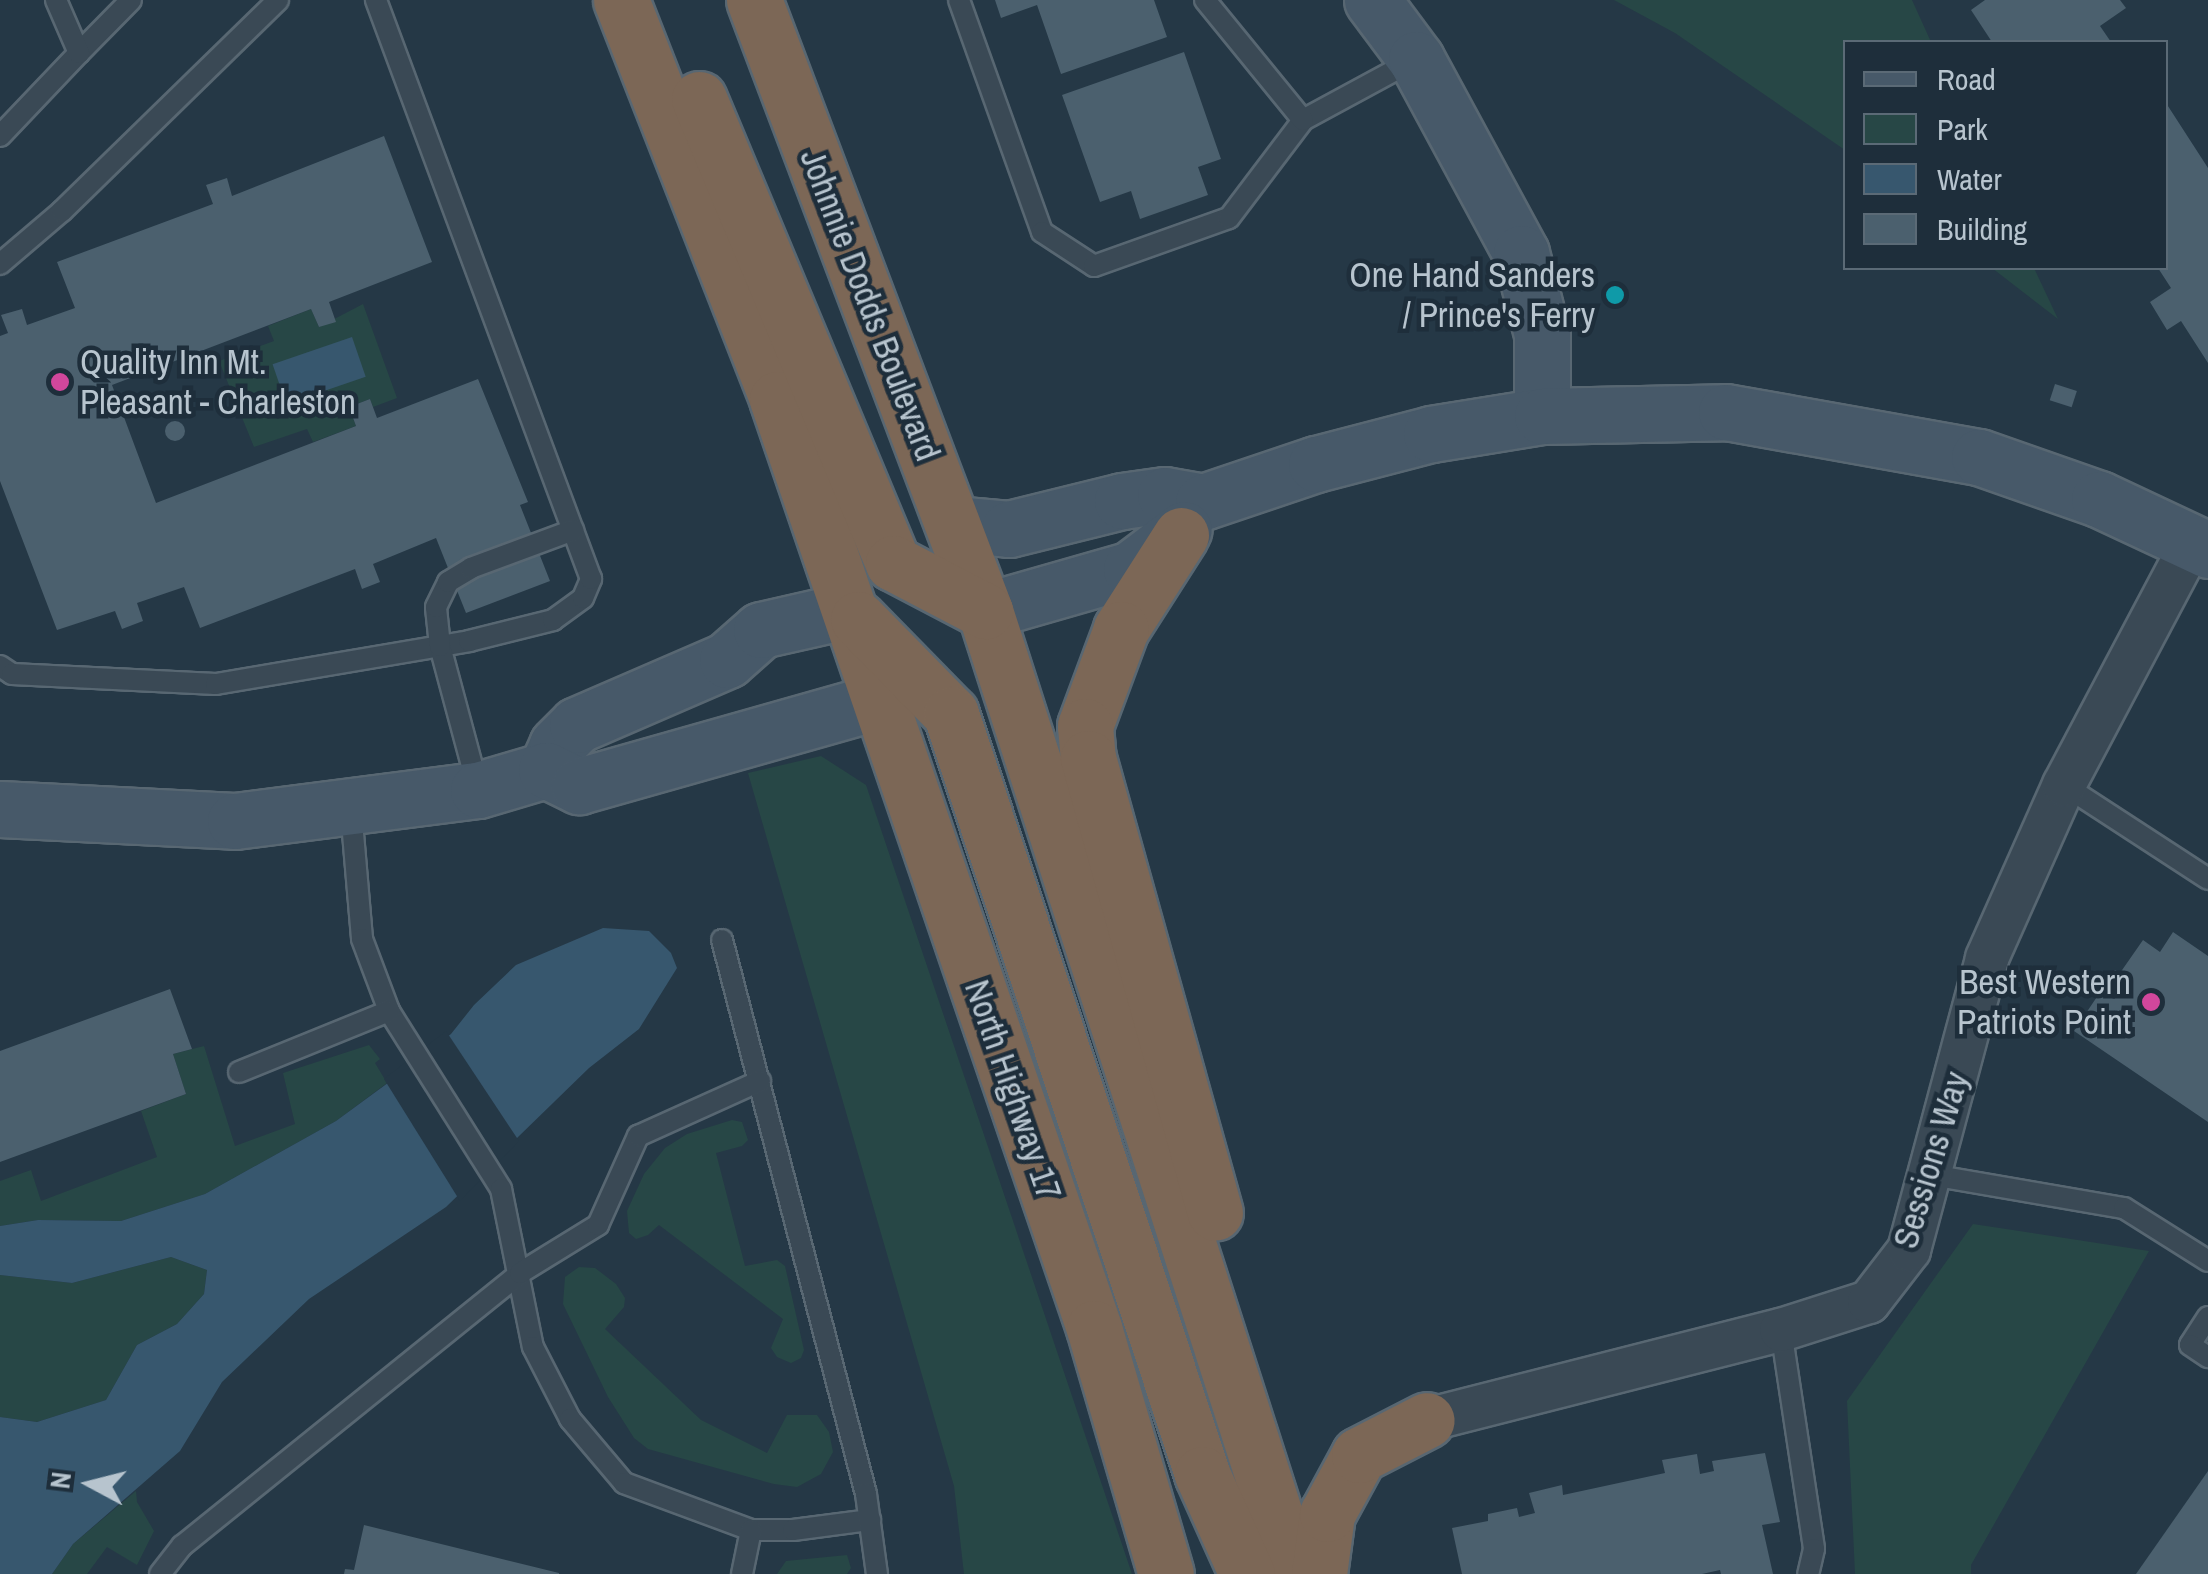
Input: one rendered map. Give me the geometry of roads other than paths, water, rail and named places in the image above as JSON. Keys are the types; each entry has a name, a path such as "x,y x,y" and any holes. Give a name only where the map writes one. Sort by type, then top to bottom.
{"highway":[{"path":"621,0 777,399 849,610 951,714 1202,1474 1247,1574"},
{"path":"659,0 893,564 984,611 1294,1574"},
{"name":"Johnnie Dodds Boulevard","path":"754,0 984,611"},
{"path":"1192,518 1122,628 1085,726 1088,758 1215,1215 1210,1311"},
{"name":"North Highway 17","path":"849,610 1094,1328 1166,1574"},
{"path":"1318,1574 1327,1514 1359,1455 1426,1420"}],"street":[{"path":"1372,0 1416,59 1521,253 1542,334 1542,416"},
{"path":"984,611 1131,569 1192,518 1316,464 1430,434 1542,416 1726,412 1856,433 1979,458 2099,498 2200,545"},
{"path":"953,524 1010,529 1165,495 1192,518"},
{"name":"Sessions Way","path":"1426,1420 1780,1330 1869,1302 1909,1250 1987,958 2064,785 2200,545"},
{"path":"546,770 557,745 577,725 727,660 761,630 849,610"},
{"path":"0,809 236,820 351,810 478,790 546,770 580,786 880,701"}],"lane":[{"path":"56,0 79,52"},
{"path":"0,136 131,0"},
{"path":"0,264 62,212 278,0"},
{"path":"0,666 12,674 216,684 440,646 553,620 583,598 591,579 376,0"},
{"path":"959,0 1042,232 1094,266 1229,218 1303,120 1416,59"},
{"path":"1205,0 1303,120"},
{"path":"478,790 440,646 436,607 448,582 471,568 572,530"},
{"path":"2064,785 2208,879"},
{"path":"351,810 362,939 389,1011 501,1189 533,1347 570,1419 624,1482 750,1530 870,1520"},
{"path":"722,940 870,1520 877,1574"},
{"path":"239,1072 389,1011"},
{"path":"160,1574 182,1546 520,1273 598,1225 638,1136 760,1081"},
{"path":"1932,1175 2124,1208 2208,1260"},
{"path":"2208,1317 2190,1345 2208,1357"},
{"path":"1780,1330 1814,1549 1808,1574"},
{"path":"742,1574 750,1530"}],"water":[{"path":"352,337 366,377 286,404 273,364"},
{"path":"603,928 649,931 671,953 677,968 639,1029 589,1068 446,1207 309,1299 222,1382 180,1451 73,1544 52,1574 0,1574 0,1417 37,1422 106,1400 137,1345 177,1324 204,1294 207,1270 171,1257 72,1283 0,1275 0,1226 38,1220 121,1221 205,1194 336,1121 396,1077 451,1034 474,1005 516,965"}],"place":[{"name":"One Hand Sanders / Prince's Ferry","path":"1615,295"},
{"name":"Quality Inn Mt. Pleasant - Charleston","path":"60,382"},
{"name":"Best Western Patriots Point","path":"2151,1002"}]}
